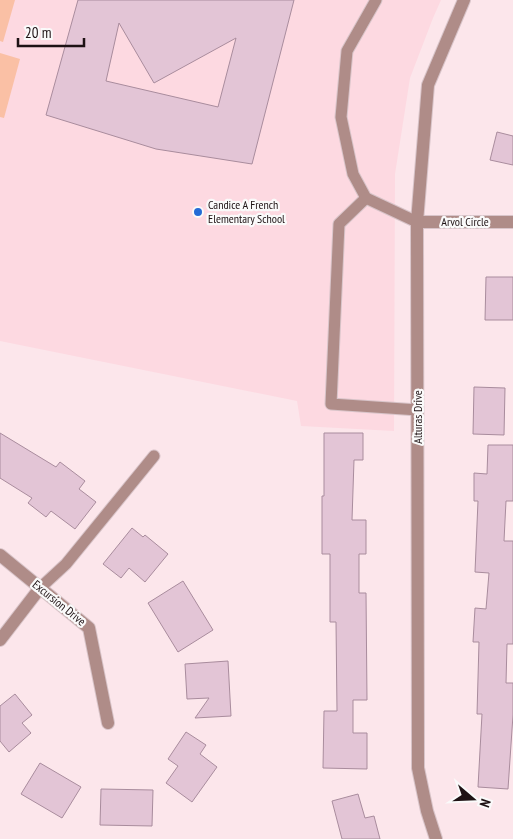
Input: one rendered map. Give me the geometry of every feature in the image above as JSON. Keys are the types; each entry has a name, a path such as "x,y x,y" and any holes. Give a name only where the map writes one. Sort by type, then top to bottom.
{"street":[{"name":"Alturas Drive","path":"436,839 427,811 418,768 417,222 428,85 464,0"},
{"name":"Arvol Circle","path":"417,222 513,222"},
{"name":"Excursion Drive","path":"0,555 89,628 108,723"},
{"path":"0,640 40,588"}],"lane":[{"path":"376,0 347,51 341,117 353,174 366,198 417,222"},
{"path":"366,198 339,224 330,404 418,410"},
{"path":"40,588 66,564 154,456"}],"shaded area":[{"name":"Candice A French Elementary School","path":"0,0 441,0 410,78 395,174 394,431 301,426 297,401 0,341"},
{"path":"0,0 15,0 3,42 0,41"},
{"path":"0,53 20,59 4,118 0,117"}],"building":[{"path":"78,0 294,0 252,164 156,149 46,115","holes":["119,23 154,83 236,38 218,107 106,81"]},
{"path":"497,132 513,136 513,165 490,160"},
{"path":"486,277 513,277 513,320 485,320"},
{"path":"474,387 505,388 504,435 473,434"},
{"path":"0,433 56,467 60,462 85,481 79,489 96,502 75,529 51,511 46,517 28,503 32,498 0,478"},
{"path":"324,433 363,433 363,460 354,460 352,520 366,520 366,554 359,554 359,593 366,593 367,700 353,700 353,733 367,733 367,769 323,768 324,711 337,711 336,622 330,622 330,554 322,554"},
{"path":"488,445 513,445 513,501 506,501 504,541 513,541 513,644 507,644 506,683 513,683 513,715 508,789 478,787 482,714 477,714 479,642 473,642 475,608 486,609 489,573 475,572 478,501 474,501 474,473 487,474"},
{"path":"132,528 143,537 145,535 168,554 145,582 129,568 121,578 103,564"},
{"path":"183,581 213,630 178,652 148,603"},
{"path":"228,661 231,716 195,718 209,698 187,699 185,664"},
{"path":"15,694 32,715 22,723 31,733 9,752 0,741 0,706"},
{"path":"186,732 206,745 200,754 217,767 192,802 166,783 178,766 168,759"},
{"path":"40,763 81,787 62,818 21,794"},
{"path":"101,789 153,790 152,826 100,825"},
{"path":"358,794 365,818 374,816 380,839 342,839 332,801"}],"place":[{"name":"Candice A French Elementary School","path":"198,212"}]}
